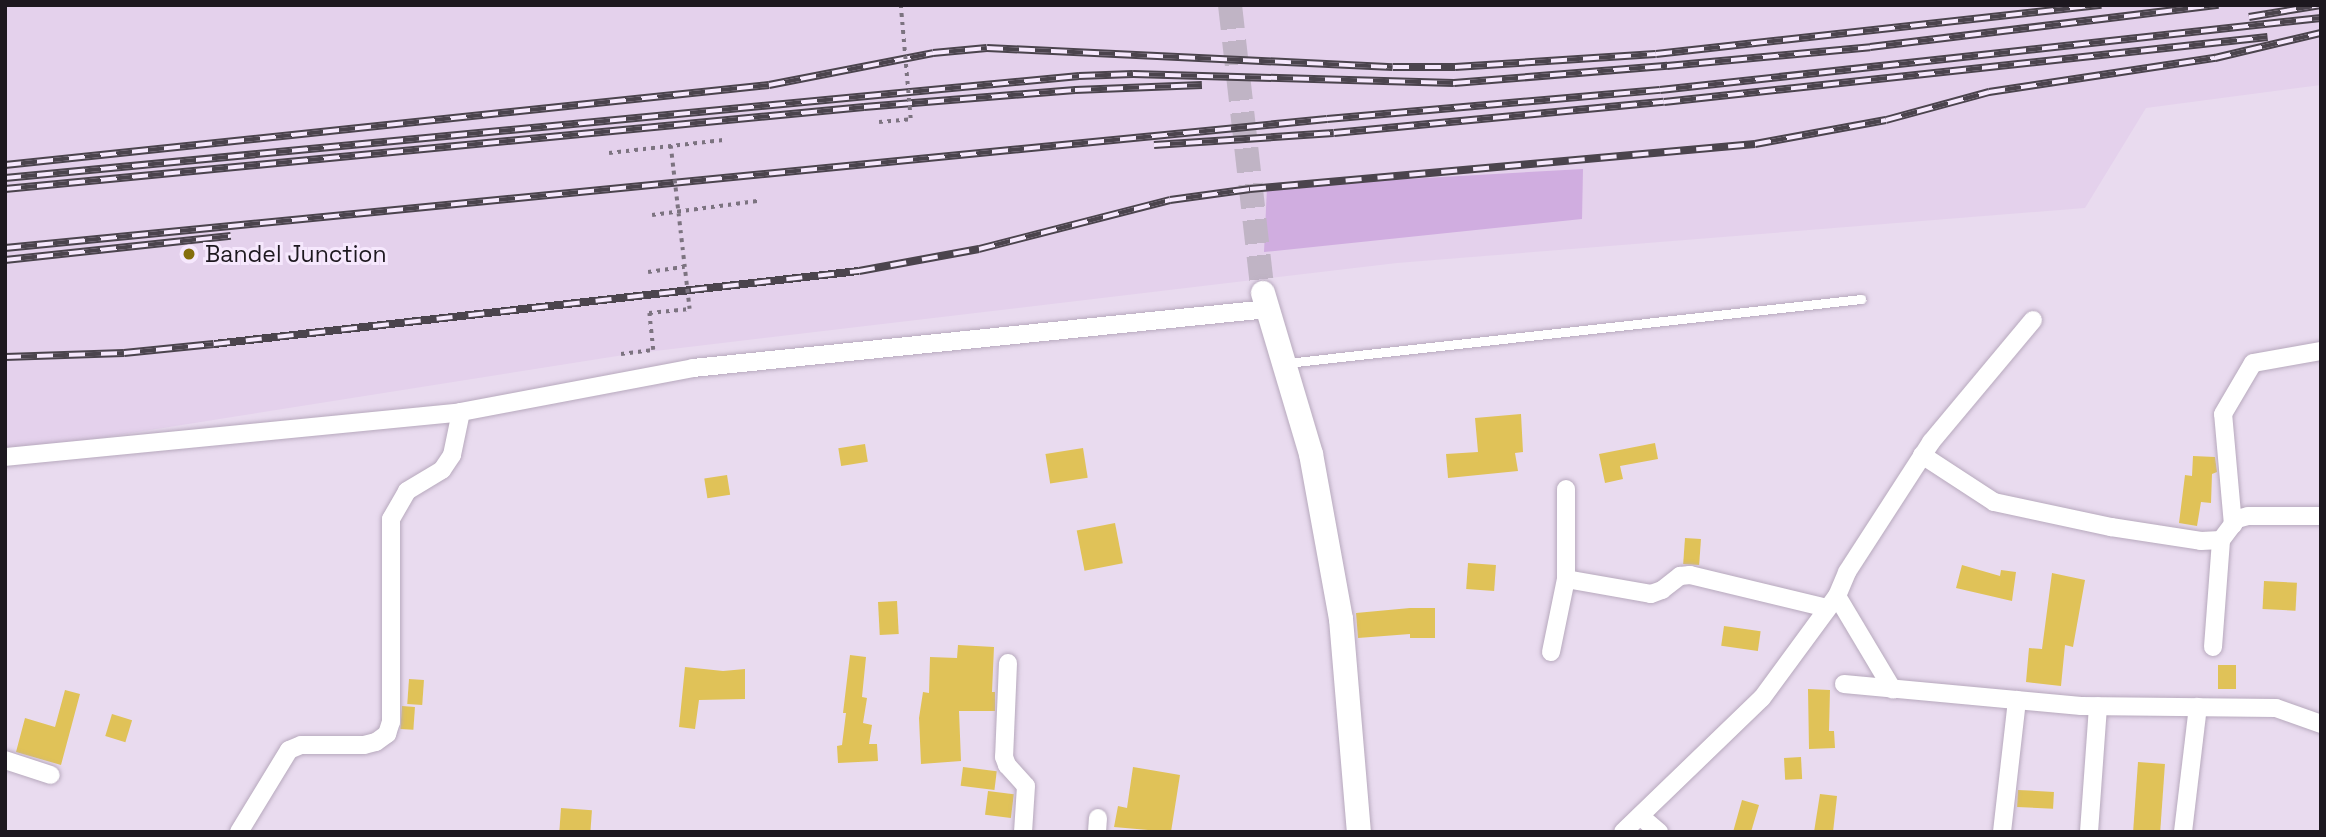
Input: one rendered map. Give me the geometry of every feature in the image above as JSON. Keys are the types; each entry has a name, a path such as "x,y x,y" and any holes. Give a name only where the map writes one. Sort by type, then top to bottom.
{"street":[{"path":"5,457 461,412 693,368 1265,301 1286,363 1311,454 1341,619 1359,832"},
{"path":"1623,832 1762,698 1832,602 1847,572 1922,455 2034,320"},
{"path":"2234,525 2223,414 2253,363 2321,351"},
{"path":"239,832 289,750 301,745 364,745 376,743 387,734 391,722 391,519 407,491 442,470 453,455 461,412"},
{"path":"1922,455 1994,502 2110,527 2201,541 2221,540"},
{"path":"1550,652 1566,579 1566,489"},
{"path":"2213,648 2221,540 2237,519 2248,516 2321,516"},
{"path":"1566,579 1651,594 1662,590 1680,576 1690,575 1832,602 1893,690"},
{"path":"1008,663 1004,757 1026,786 1023,832"},
{"path":"1844,684 2098,706 2276,708 2321,723"},
{"path":"2002,832 2017,700"},
{"path":"2089,832 2098,706"},
{"path":"2183,832 2198,707"},
{"path":"5,760 51,775"},
{"path":"1640,816 1659,832"}],"lane":[{"path":"1286,363 1861,299"}],"path":[{"path":"879,122 911,119 901,5"},
{"path":"609,153 723,140"},
{"path":"621,354 653,351 649,313 690,309 671,146"},
{"path":"652,215 757,201"},
{"path":"648,272 685,267"}],"shaded area":[{"path":"5,5 2321,5 2321,85 2146,108 2085,208 1397,263 630,354 5,453"},
{"path":"1583,169 1582,219 1264,252 1267,187"}],"building":[{"path":"1521,414 1523,452 1515,453 1518,471 1448,478 1446,454 1478,452 1475,418"},
{"path":"1655,443 1658,459 1620,466 1623,479 1605,483 1599,454"},
{"path":"865,444 868,462 841,466 838,448"},
{"path":"1083,448 1088,478 1050,484 1045,454"},
{"path":"2193,456 2215,457 2217,472 2212,474 2211,503 2201,502 2197,526 2179,523 2185,475 2192,476"},
{"path":"727,475 730,495 707,498 704,479"},
{"path":"1115,523 1123,563 1085,571 1077,530"},
{"path":"1685,538 1701,539 1699,565 1683,564"},
{"path":"1468,563 1496,565 1494,591 1466,589"},
{"path":"1962,565 2000,576 2001,570 2016,572 2012,601 1956,588"},
{"path":"2052,573 2085,580 2073,647 2065,645 2061,686 2026,682 2029,648 2042,649"},
{"path":"2264,581 2297,583 2295,611 2263,609"},
{"path":"897,601 899,634 880,635 878,602"},
{"path":"1435,608 1435,638 1410,638 1410,634 1358,638 1356,613"},
{"path":"1724,626 1761,631 1758,651 1721,646"},
{"path":"958,645 994,647 992,692 995,692 995,711 959,711 961,761 921,764 919,718 923,692 929,693 930,657 957,658"},
{"path":"850,655 866,657 862,697 867,698 863,723 872,725 869,744 877,744 878,761 838,763 837,746 842,745"},
{"path":"2218,665 2236,665 2236,689 2218,689"},
{"path":"685,667 723,671 745,669 745,699 699,700 695,729 679,727"},
{"path":"409,679 424,680 422,705 407,704"},
{"path":"1808,689 1830,690 1829,731 1834,731 1835,748 1809,749"},
{"path":"65,690 80,694 61,765 16,752 25,718 55,727"},
{"path":"402,706 415,707 413,730 400,729"},
{"path":"112,714 132,720 125,742 105,736"},
{"path":"1801,757 1802,779 1785,780 1784,758"},
{"path":"2138,762 2165,764 2160,832 2133,832"},
{"path":"963,767 997,771 994,790 961,786"},
{"path":"1133,767 1180,775 1171,832 1114,827 1118,806 1127,808"},
{"path":"2018,790 2054,792 2053,809 2017,807"},
{"path":"988,791 1014,794 1011,818 985,815"},
{"path":"1820,794 1837,796 1833,832 1814,832"},
{"path":"1742,800 1759,805 1751,832 1733,832"},
{"path":"561,808 592,810 590,832 559,832"}],"tunnel":[{"path":"1230,5 1263,293"}],"railway":[{"path":"5,165 769,85 933,53 987,48 1393,67 1455,67 1656,54 2101,5"},
{"path":"5,178 1079,76 1133,74 1454,83 1870,47 2218,5"},
{"path":"2249,17 2321,5"},
{"path":"5,248 1327,119 1660,90 2321,18"},
{"path":"5,357 124,353 214,344 859,271 979,249 1170,200 1250,189 1755,144 1886,120 1989,92 2215,58 2321,33"},
{"path":"1154,145 1334,133 1664,102 2268,37"},
{"path":"5,189 864,107 1075,90 1202,85"},
{"path":"5,260 231,236"}],"place":[{"name":"Bandel Junction","path":"189,254"}]}
